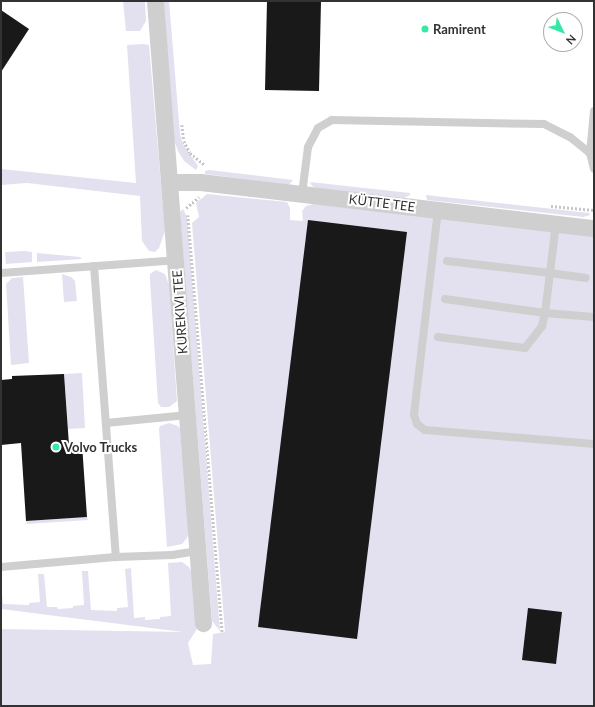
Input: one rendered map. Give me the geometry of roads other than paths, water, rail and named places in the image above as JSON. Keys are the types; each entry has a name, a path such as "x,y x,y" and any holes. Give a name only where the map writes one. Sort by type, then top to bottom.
{"street":[{"name":"KUREKIVI TEE","path":"155,1 203,623"},
{"name":"KÜTTE TEE","path":"170,182 200,182 594,228"}],"lane":[{"path":"594,112 590,153 594,169"},
{"path":"302,194 308,147 318,128 332,120 544,124 570,137 590,153"},
{"path":"438,210 414,415 417,424 425,430 594,444"},
{"path":"438,337 525,348 542,326 545,313 556,223"},
{"path":"1,273 176,260"},
{"path":"447,261 586,278"},
{"path":"94,266 116,557"},
{"path":"445,299 545,313 594,317"},
{"path":"106,423 188,415"},
{"path":"1,567 116,557 172,555 198,551"}],"place":[{"name":"Ramirent","path":"425,29"},
{"name":"Volvo Trucks","path":"56,447"}]}
